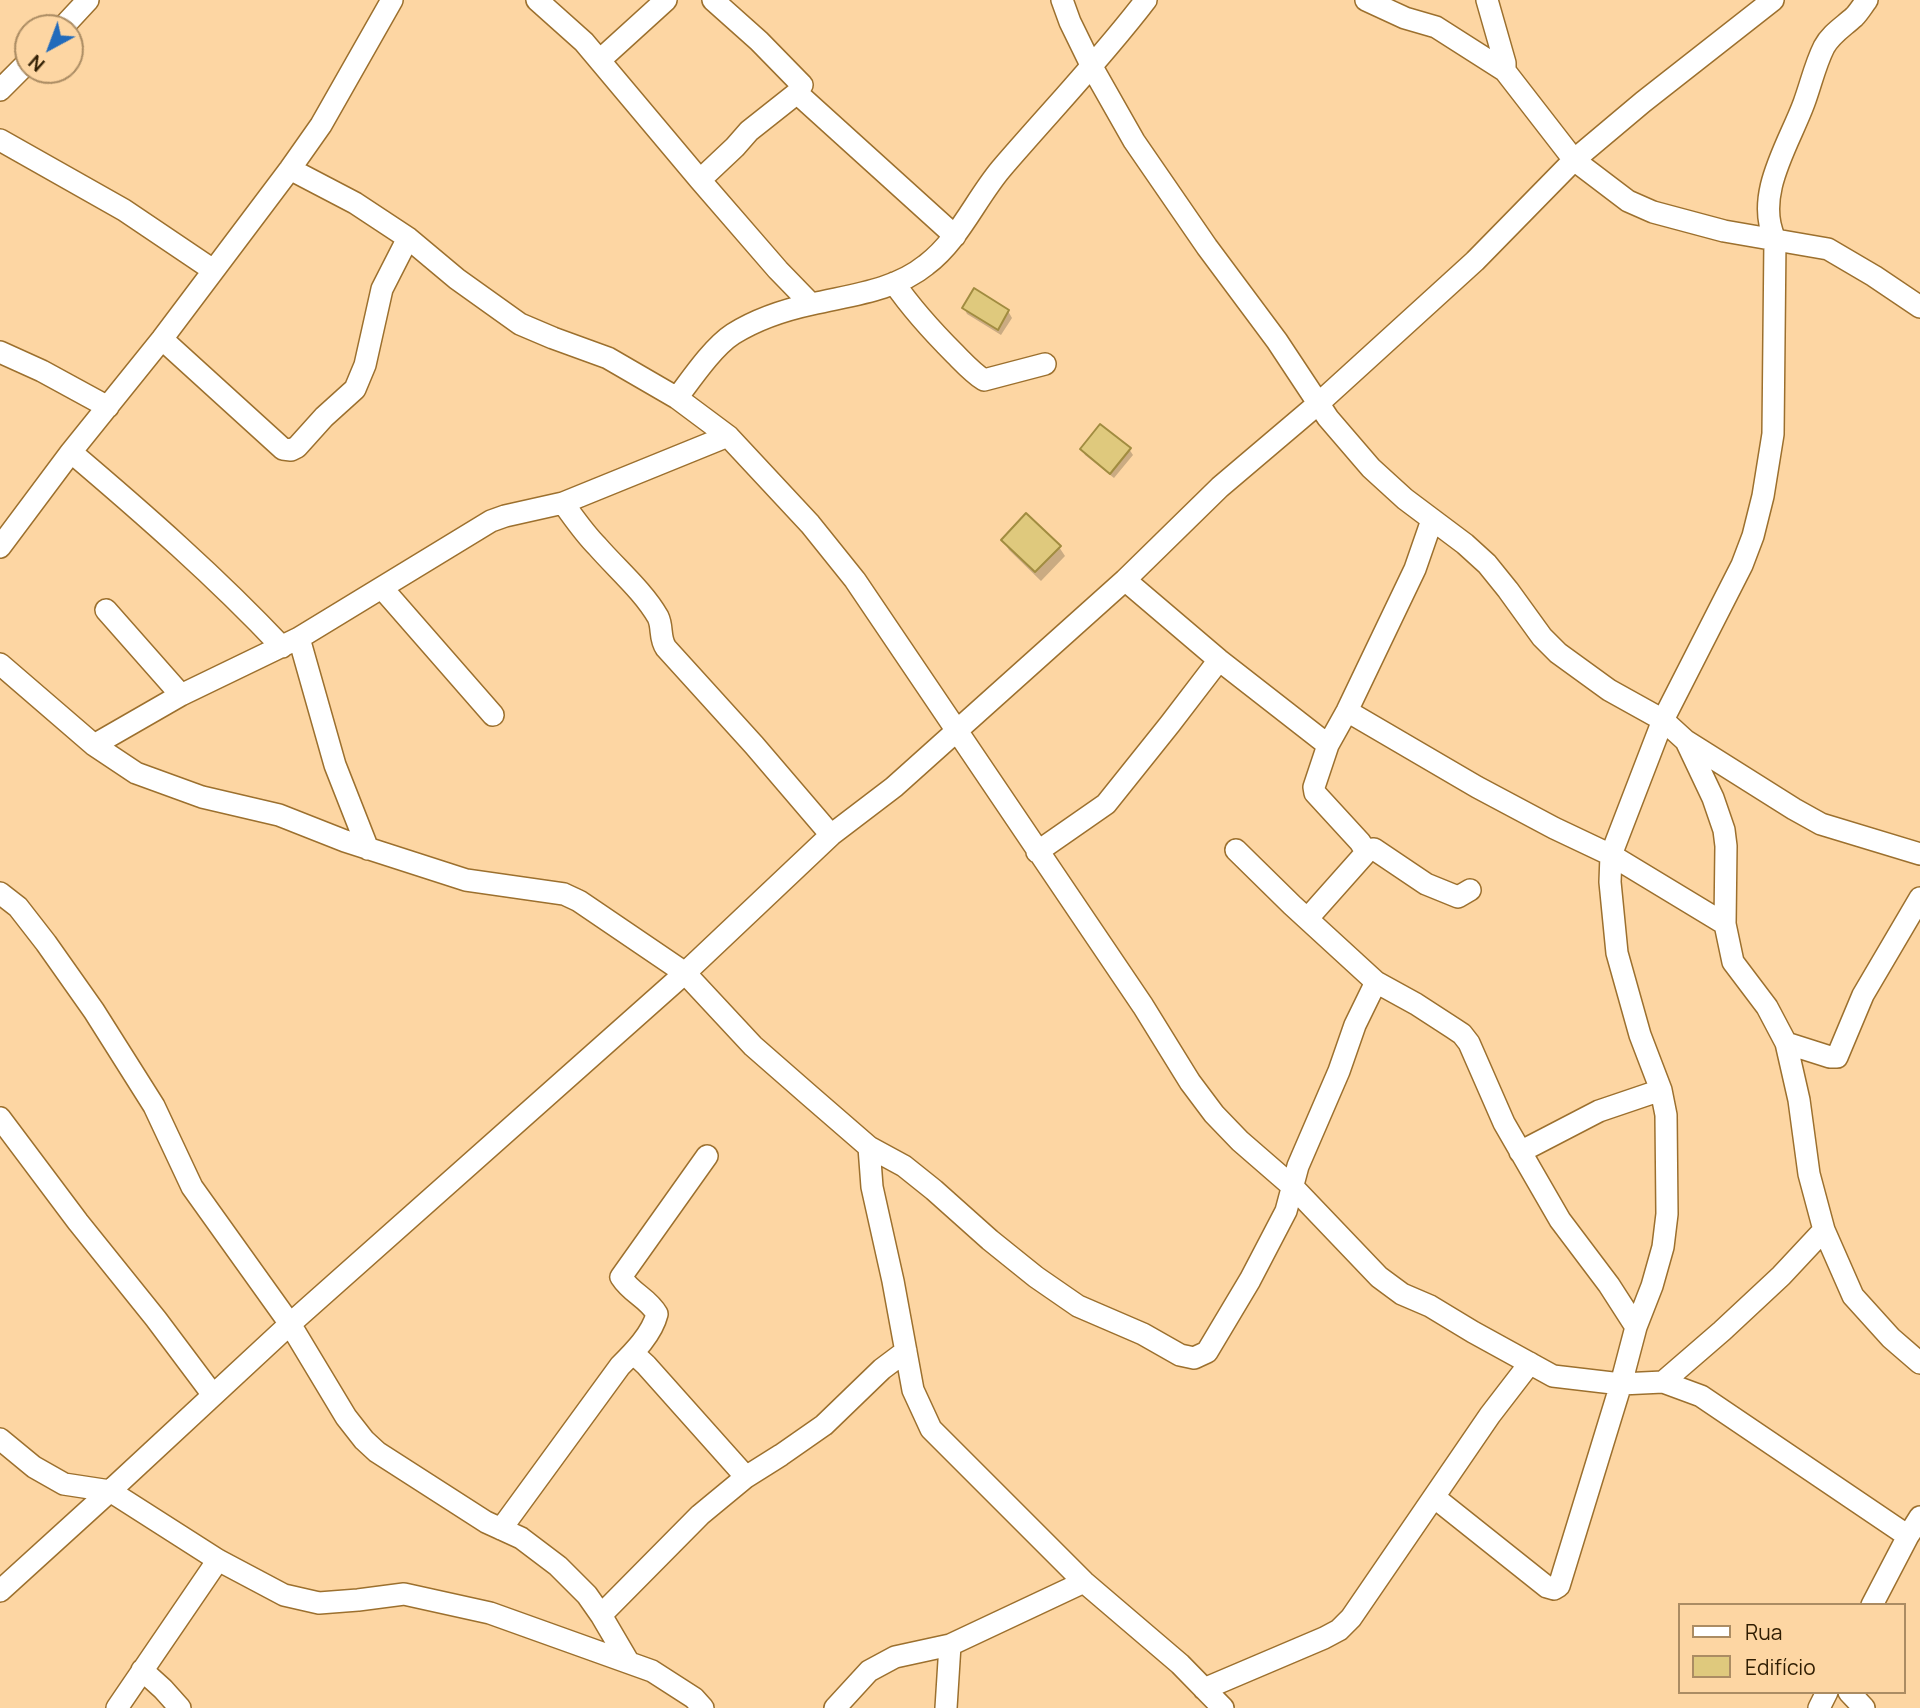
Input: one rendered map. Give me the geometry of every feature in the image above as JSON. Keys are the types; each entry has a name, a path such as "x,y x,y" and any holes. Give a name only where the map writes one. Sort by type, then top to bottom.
{"street":[{"path":"75,14 88,0"},
{"path":"0,547 290,169 321,125 392,0"},
{"path":"537,0 584,42 700,180 811,304"},
{"path":"600,61 666,0"},
{"path":"700,180 736,147 749,131 797,93 802,85 759,41 713,0"},
{"path":"1062,0 1092,67 1134,141 1341,435 1371,468 1405,499 1465,544 1495,572 1542,637 1558,653 1609,690 1663,720 1686,741 1821,824 1920,854"},
{"path":"677,398 719,344 759,319 894,284 928,264 955,236 999,172 1092,67 1146,0"},
{"path":"1366,0 1405,18 1436,27 1505,71 1574,160 1628,201 1653,212 1724,232 1828,249 1874,275 1920,307"},
{"path":"1487,0 1505,71"},
{"path":"0,1591 290,1324 685,973 831,835 894,787 1125,580 1220,487 1319,403 1475,261 1574,160 1773,0"},
{"path":"1434,1497 1547,1587 1554,1589 1559,1586 1636,1327 1652,1286 1663,1247 1667,1214 1666,1115 1661,1090 1640,1035 1617,953 1610,882 1611,855 1663,720 1742,565 1753,536 1763,496 1773,434 1775,239 1770,229 1770,188 1825,45 1867,0"},
{"path":"0,90 14,76"},
{"path":"797,93 955,236"},
{"path":"0,140 124,210 213,270"},
{"path":"290,169 355,204 408,238 457,279 520,324 608,358 677,398 728,436 810,524 855,580 1214,1114 1240,1141 1293,1187 1379,1277 1402,1294 1430,1306 1553,1376 1621,1384 1663,1382 1702,1396 1908,1536"},
{"path":"162,339 283,449 291,450 348,397 361,379 382,289 408,238"},
{"path":"894,284 941,341 984,380 1045,363"},
{"path":"0,352 43,371 108,407"},
{"path":"94,745 181,695 291,643 491,521 562,503 728,436"},
{"path":"71,452 149,518 251,614 291,643 368,849"},
{"path":"562,503 653,611 661,625 661,641 666,648 831,835"},
{"path":"1308,918 1364,855 1365,850 1360,842 1315,793 1314,787 1328,745 1415,569 1432,520"},
{"path":"1125,580 1219,660 1328,745"},
{"path":"382,588 493,715"},
{"path":"106,610 181,695"},
{"path":"1037,852 1105,804 1219,660"},
{"path":"0,664 94,745 136,773 202,797 279,815 368,849 466,880 564,894 579,901 685,973 753,1046 869,1147 904,1166 1008,1255 1079,1306 1143,1334 1180,1355 1194,1358 1207,1352 1250,1280 1286,1211 1297,1166 1339,1071 1355,1025 1376,982"},
{"path":"1347,711 1488,793 1611,855 1726,924"},
{"path":"1686,741 1713,798 1724,830 1726,924 1733,962 1767,1007 1786,1043 1799,1100 1809,1174 1824,1230 1853,1296 1891,1338 1920,1363"},
{"path":"1365,850 1374,849 1426,884 1458,897 1470,890"},
{"path":"1236,850 1376,982 1416,1004 1461,1034 1469,1043 1504,1123 1520,1152 1560,1220 1609,1285 1636,1327"},
{"path":"0,893 18,907 94,1011 154,1106 191,1187 290,1324 346,1417 364,1440 377,1452 500,1529 521,1538 558,1566 587,1595 628,1661"},
{"path":"1786,1043 1837,1058 1863,995 1920,898"},
{"path":"1520,1152 1599,1111 1661,1090"},
{"path":"0,1118 212,1395"},
{"path":"869,1147 872,1187 913,1390 931,1429 1084,1582 1180,1664 1223,1708"},
{"path":"500,1529 620,1366 654,1325 657,1314 652,1305 632,1291 621,1277 707,1156"},
{"path":"1663,1382 1781,1276 1824,1230"},
{"path":"601,1615 700,1515 746,1477 824,1425 882,1369 906,1351"},
{"path":"633,1353 646,1364 746,1477"},
{"path":"1203,1689 1339,1630 1351,1618 1490,1415 1530,1363"},
{"path":"0,1439 34,1466 64,1484 110,1492 218,1560 284,1595 319,1603 404,1594 490,1613 652,1671 694,1698 703,1708"},
{"path":"1873,1603 1920,1517"},
{"path":"117,1708 218,1560"},
{"path":"835,1708 869,1671 895,1657 950,1645 1084,1582"},
{"path":"949,1706 950,1645"},
{"path":"142,1670 180,1708"},
{"path":"1851,1694 1864,1708"}],"building":[{"path":"974,288 1009,310 998,330 962,308"},
{"path":"1100,424 1131,448 1110,474 1080,449"},
{"path":"1026,513 1061,546 1035,572 1001,540"}]}
